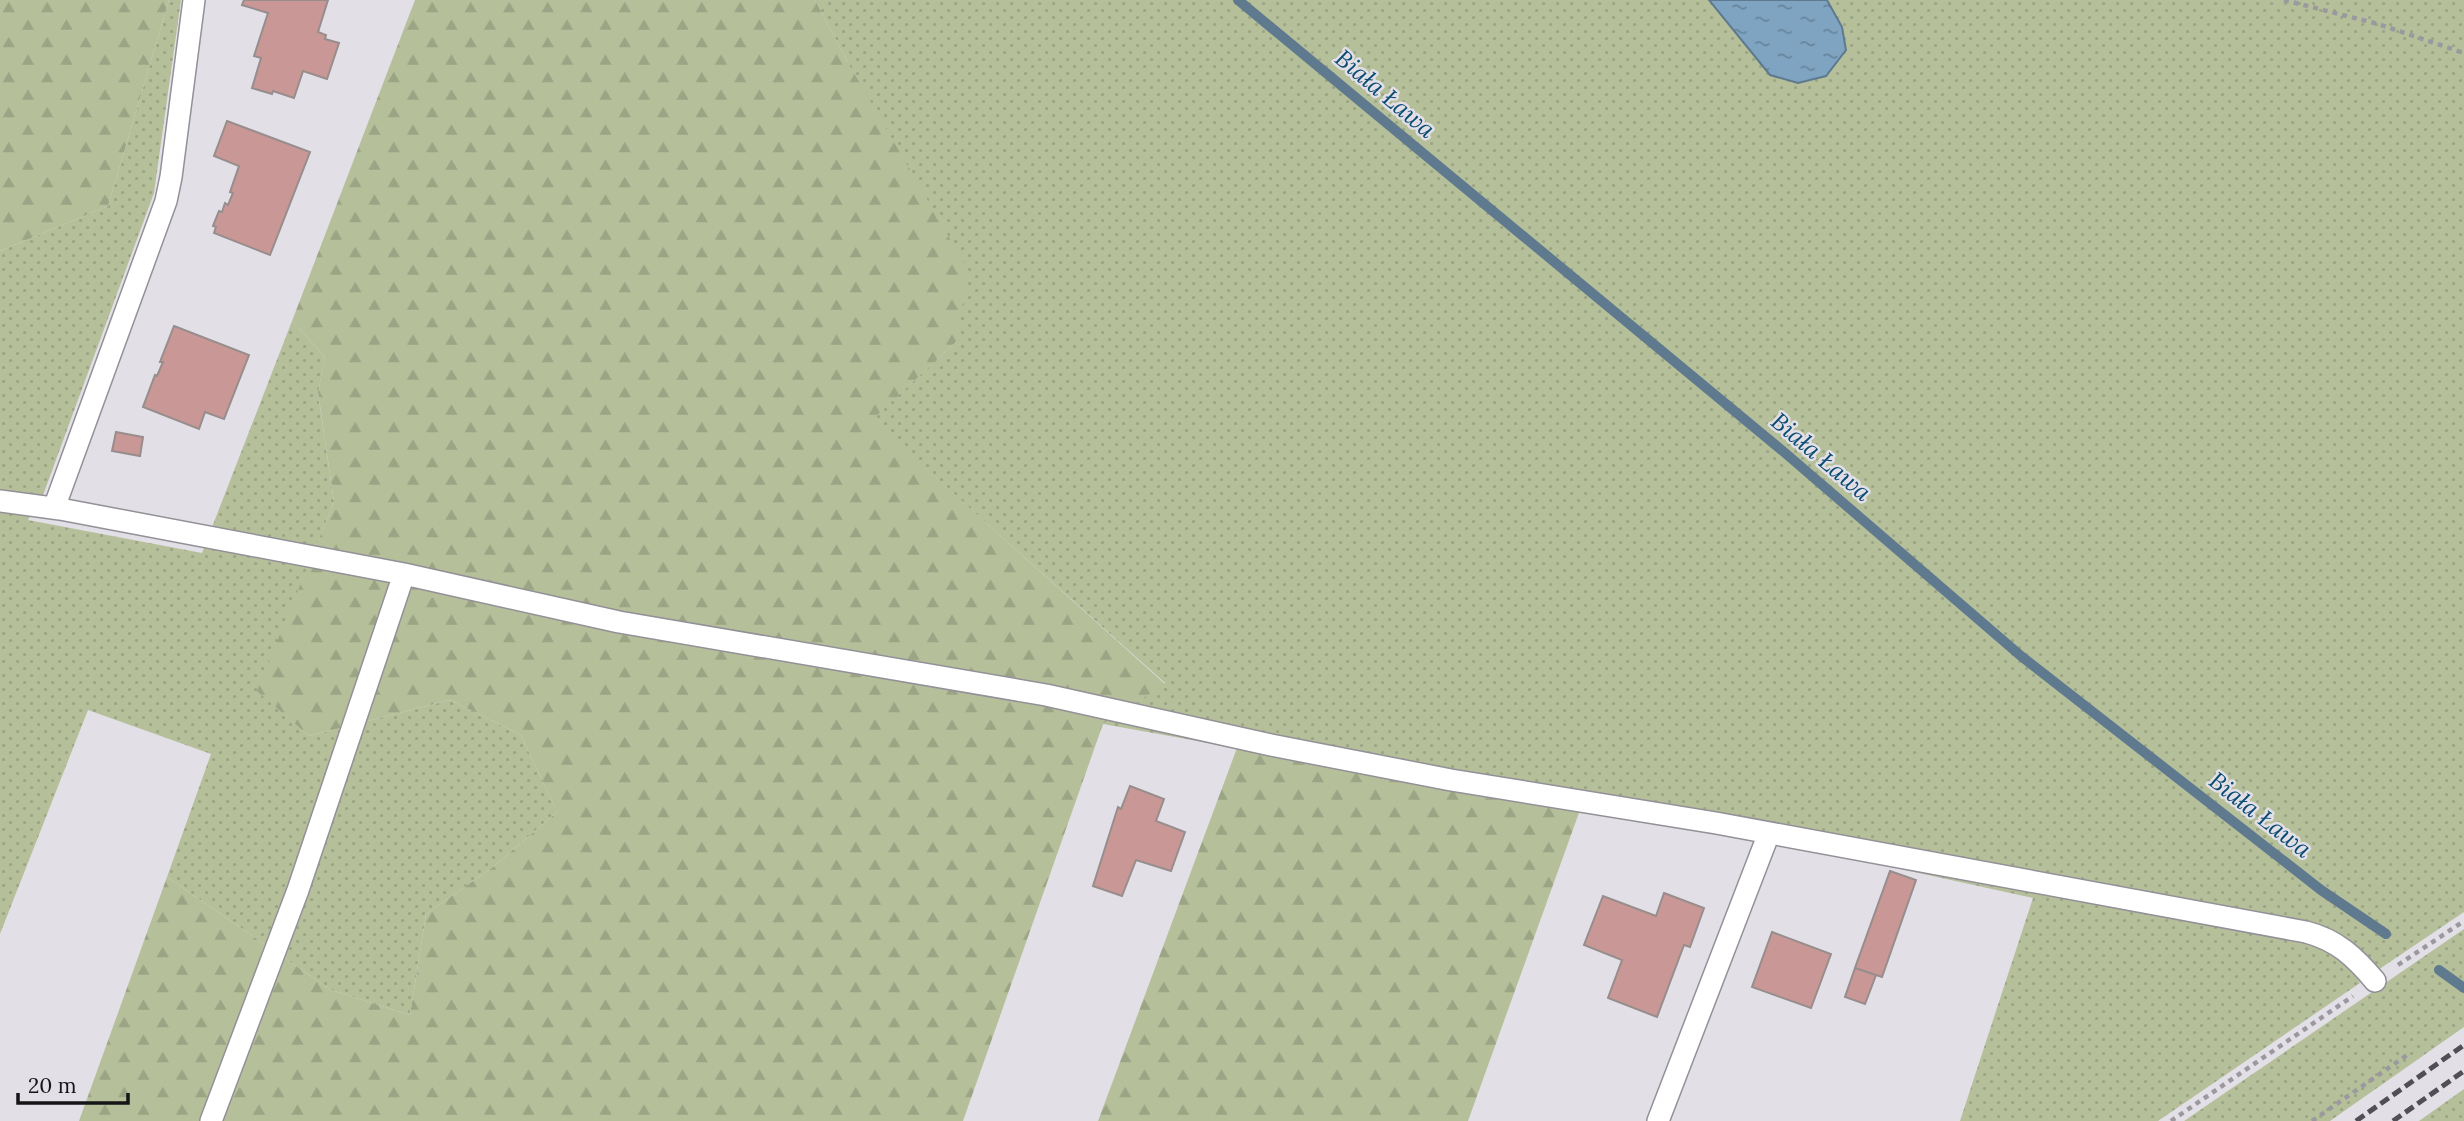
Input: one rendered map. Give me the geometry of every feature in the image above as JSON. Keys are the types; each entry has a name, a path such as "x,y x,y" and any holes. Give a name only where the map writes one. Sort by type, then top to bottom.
{"lane":[{"path":"54,508 166,201 194,0"},
{"path":"0,501 54,508 404,574 619,622 1046,695 1271,745 1451,780 1769,833 2306,932 2323,936 2342,947 2375,981"},
{"path":"211,1121 298,890 404,574"},
{"path":"1658,1121 1769,833"}],"path":[{"path":"2284,0 2378,24 2464,53"},
{"path":"2171,1121 2464,921"},
{"path":"2312,1121 2410,1053"}],"green space":[{"path":"0,0 169,0 108,206 0,251"},
{"path":"169,0 181,0 154,193 42,498 28,520 202,553 292,321 325,357 318,393 334,502 258,691 309,736 450,700 521,735 557,812 493,867 426,914 410,1015 331,990 167,877 211,754 88,710 0,934 0,251 108,206"},
{"path":"415,0 815,0 847,61 968,270 957,341 872,420 1165,684 1103,724 963,1121 79,1121 167,877 331,990 410,1015 426,914 493,867 557,812 521,735 450,700 309,736 257,691 334,502 318,392 325,357 292,321"},
{"path":"815,0 2464,0 2464,912 2378,970 2358,948 2342,958 2360,983 2158,1121 1960,1121 2033,898 1777,842 1580,810 1103,724 1165,683 871,420 957,341 847,61"},
{"path":"1237,748 1580,810 1468,1121 1098,1121"},
{"path":"2464,929 2464,1027 2330,1121 2184,1121"},
{"path":"2464,1089 2464,1121 2419,1121"}],"water":[{"path":"1709,0 1827,0 1842,27 1846,50 1826,76 1798,83 1770,75"}],"building":[{"path":"244,0 328,0 318,32 326,35 325,39 339,43 327,79 303,71 294,98 252,88 261,58 254,56 268,13 242,5"},
{"path":"227,121 310,152 270,255 214,233 216,227 213,226 219,211 222,212 225,203 228,205 233,193 230,192 239,166 214,156"},
{"path":"174,326 249,355 224,419 205,412 199,429 143,407 163,362 160,362"},
{"path":"116,432 143,437 140,456 112,451"},
{"path":"1130,786 1164,799 1156,821 1185,832 1171,871 1136,860 1122,896 1093,886 1118,807 1121,809"},
{"path":"1890,871 1916,880 1882,977 1855,968"},
{"path":"1664,893 1704,908 1690,947 1684,945 1657,1017 1608,998 1622,960 1584,945 1603,896 1656,916"},
{"path":"1772,932 1831,954 1811,1008 1752,987"},
{"path":"1855,968 1876,975 1865,1004 1845,997"}],"waterway":[{"name":"Biała Ława","path":"1238,0 1784,452 2021,656 2321,890 2386,934"},
{"name":"Biała Ława","path":"2439,970 2464,988"}],"railway":[{"path":"2356,1121 2464,1045"},
{"path":"2393,1121 2464,1071"}]}
